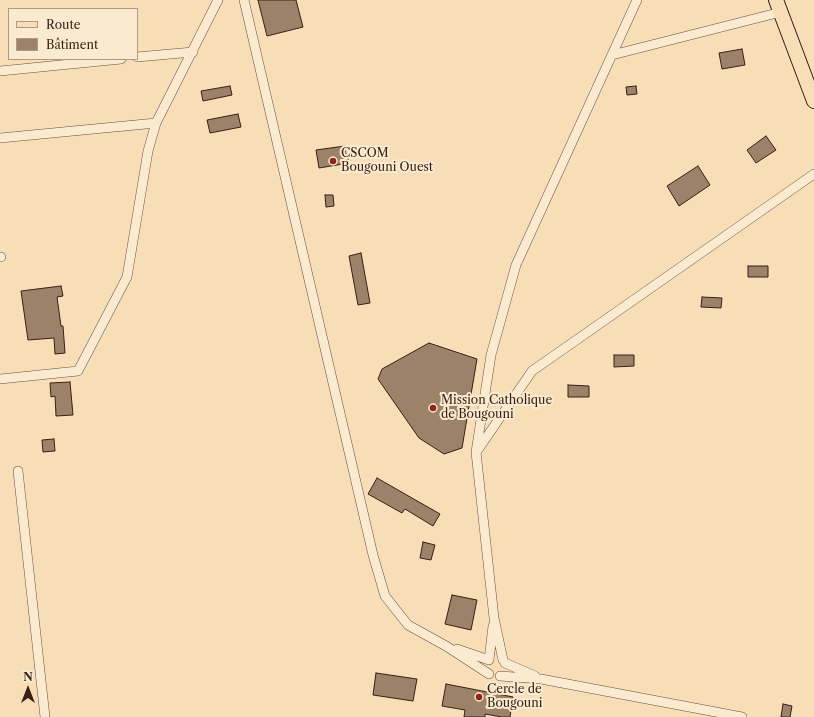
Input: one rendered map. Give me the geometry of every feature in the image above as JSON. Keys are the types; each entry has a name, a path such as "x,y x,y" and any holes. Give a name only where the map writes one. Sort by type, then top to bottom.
{"main road":[{"path":"778,6 814,101"}],"street":[{"path":"0,379 78,371 127,277 148,150 156,123 218,0"},
{"path":"244,0 373,555 385,596 408,625 446,646 495,677 500,676 542,679 742,717"},
{"path":"500,676 505,671 504,661 494,618 476,452 491,356 516,265 637,0"},
{"path":"612,55 778,6"},
{"path":"138,58 192,52"},
{"path":"0,71 111,60"},
{"path":"0,138 156,123"},
{"path":"476,452 532,371 814,174"},
{"path":"18,471 45,717"},
{"path":"489,674 486,671 486,663 489,660 494,618"},
{"path":"446,646 489,660 496,656 542,679"}],"building":[{"path":"258,0 296,0 303,27 267,36"},
{"path":"742,49 745,65 722,69 719,53"},
{"path":"230,86 232,95 203,101 201,91"},
{"path":"636,86 637,94 627,95 626,87"},
{"path":"238,114 241,127 210,133 207,120"},
{"path":"766,136 776,150 756,163 747,150"},
{"path":"345,146 349,163 319,168 316,150"},
{"path":"698,166 710,185 679,206 667,186"},
{"path":"325,195 333,195 334,206 326,207"},
{"path":"361,253 370,303 358,305 349,256"},
{"path":"748,266 768,266 768,277 748,277"},
{"path":"61,286 63,296 57,297 61,326 63,326 65,353 55,354 54,338 28,340 21,291"},
{"path":"702,297 722,298 721,308 701,307"},
{"name":"Mission Catholique de Bougouni","path":"429,343 477,359 462,448 444,454 419,438 378,379 382,369"},
{"path":"614,355 634,355 634,366 614,367"},
{"path":"70,382 73,415 56,416 55,396 51,397 50,383"},
{"path":"568,385 589,386 589,397 568,397"},
{"path":"54,439 55,451 43,452 42,440"},
{"path":"377,478 440,514 433,526 405,509 402,513 368,494"},
{"path":"423,542 435,545 431,560 420,558"},
{"path":"452,595 477,600 471,630 445,624"},
{"path":"376,673 417,679 413,701 373,695"},
{"path":"446,684 513,697 510,717 485,714 485,717 464,717 465,710 442,706"},
{"path":"783,704 792,706 790,717 781,717"}],"place":[{"name":"CSCOM Bougouni Ouest","path":"333,161"},
{"name":"Mission Catholique de Bougouni","path":"433,408"},
{"name":"Cercle de Bougouni","path":"479,697"}]}
